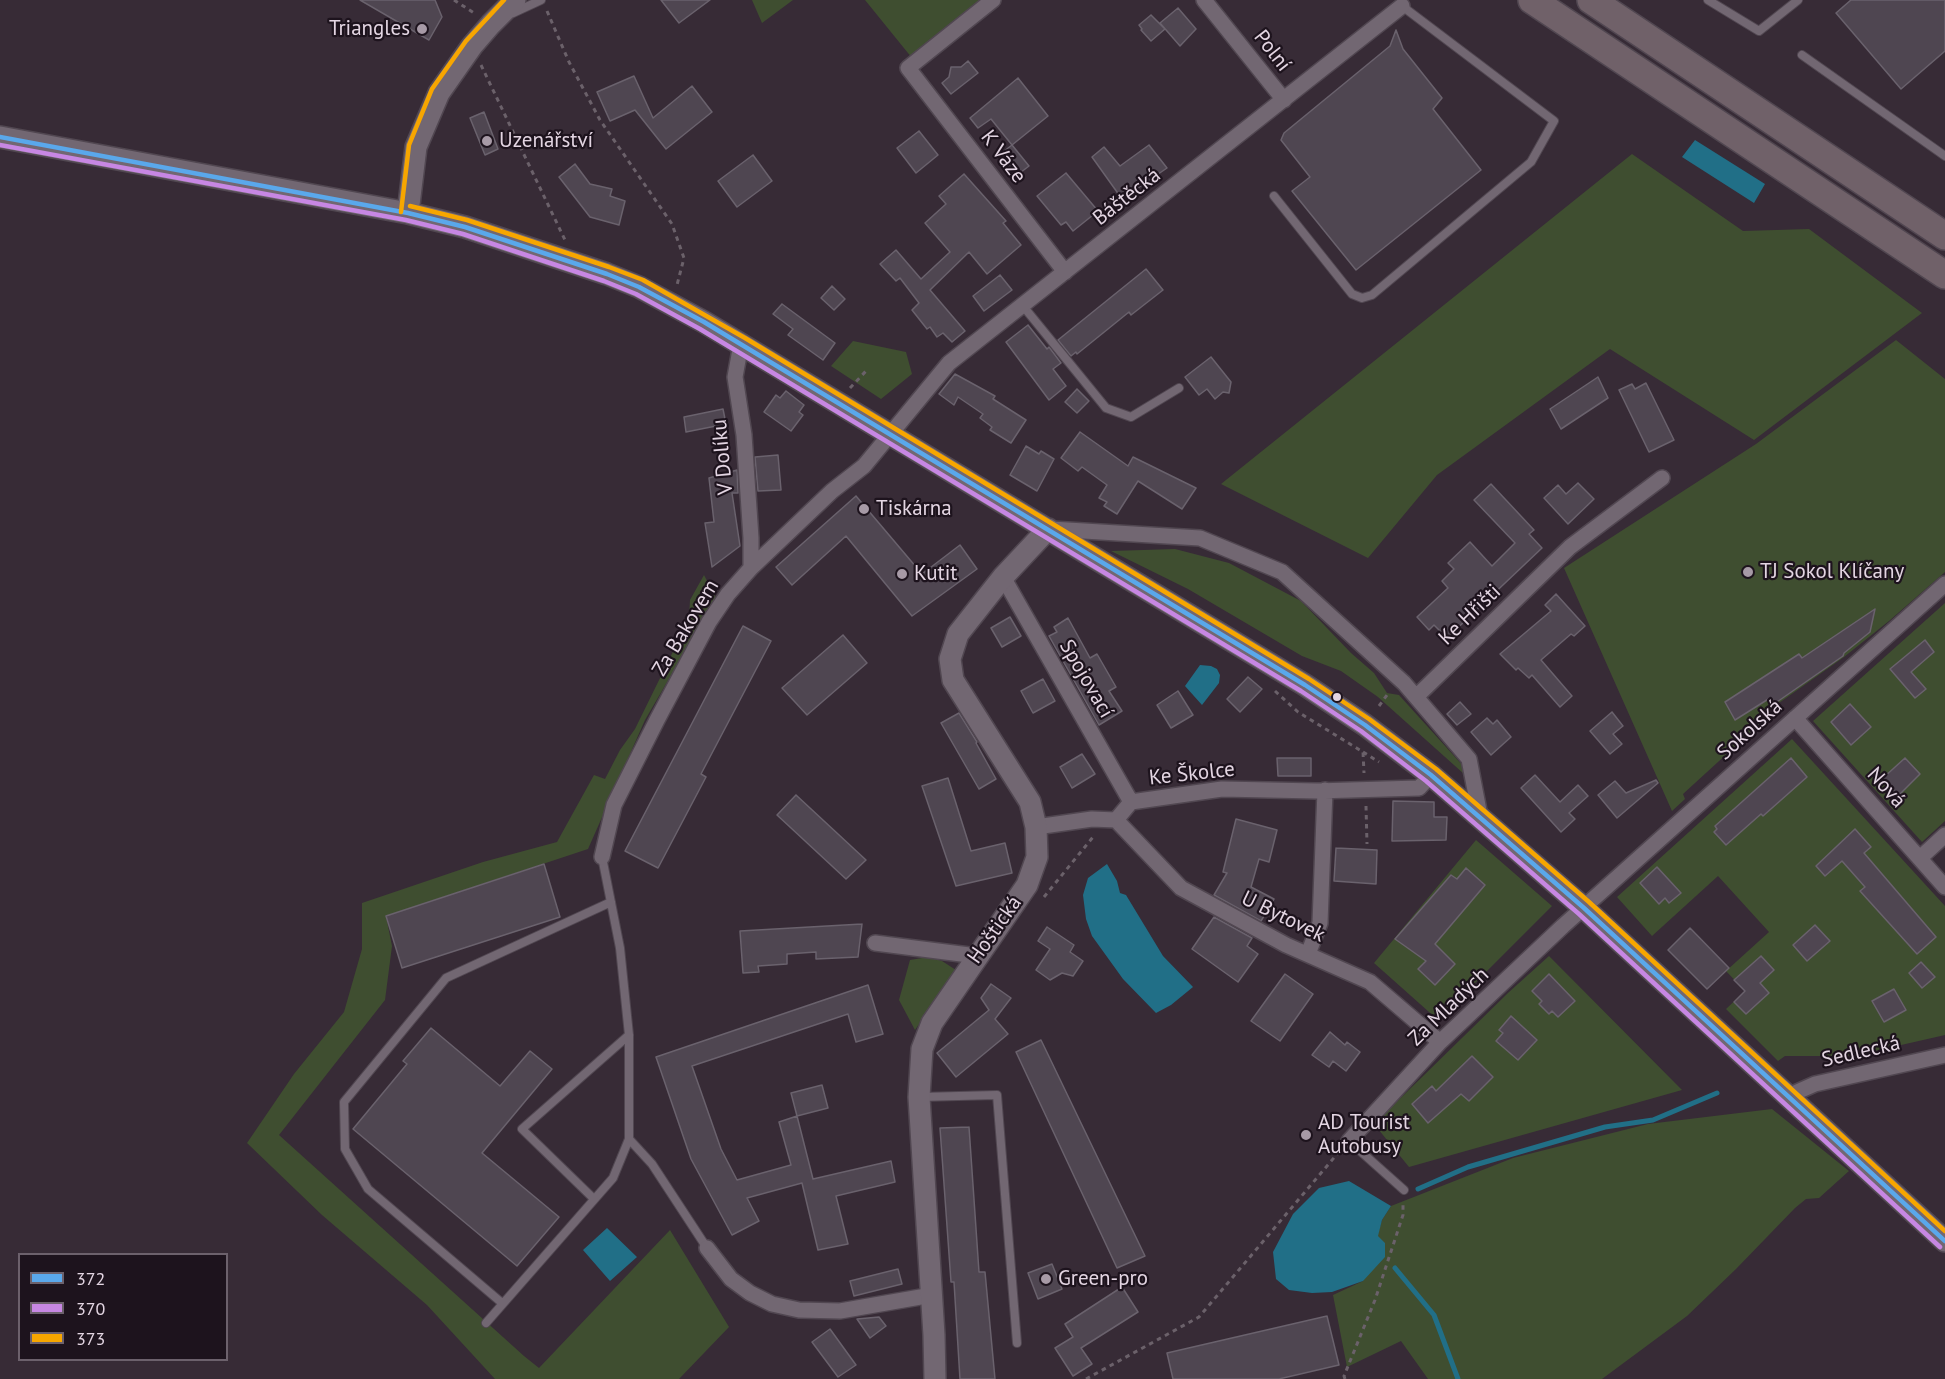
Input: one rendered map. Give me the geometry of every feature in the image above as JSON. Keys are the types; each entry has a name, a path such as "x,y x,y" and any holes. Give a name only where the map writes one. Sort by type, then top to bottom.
{"highway":[{"path":"1532,0 1945,275"},
{"path":"1591,0 1945,236"}],"main road":[{"path":"408,213 416,147 439,93 472,46 490,24 515,0"},
{"path":"0,137 408,213 465,227 577,263 639,287 671,304 1048,529 1305,685 1365,725 1431,775 1584,908 1945,1241"},
{"name":"Hoštická","path":"935,1379 932,1295 918,1097 922,1050 932,1023 1027,885 1037,857 1036,827 1030,802 953,680 950,659 958,634 1003,577 1048,529"}],"street":[{"name":"K Váze","path":"993,0 908,68 1065,272"},
{"name":"Polní","path":"1204,0 1284,100"},
{"name":"Báštěcká","path":"890,434 949,363 1402,6"},
{"name":"V Dolíku","path":"741,344 735,377 744,435 751,568"},
{"name":"Za Bakovem","path":"602,857 614,805 657,720 710,622 728,594 751,568 832,491 864,466 890,434"},
{"name":"Ke Hřišti","path":"1416,697 1570,548 1662,478"},
{"path":"1048,529 1200,538 1282,572 1416,697 1469,759 1480,816"},
{"name":"Spojovací","path":"1003,577 1131,802"},
{"name":"Sokolská","path":"1584,908 1945,584"},
{"name":"Nová","path":"1794,718 1945,887"},
{"name":"Ke Školce","path":"1116,820 1131,802 1222,789 1419,788 1431,775"},
{"path":"1308,954 1320,923 1325,790"},
{"path":"1036,827 1092,819 1116,820"},
{"name":"U Bytovek","path":"1116,820 1181,888 1286,945 1370,982 1440,1042"},
{"path":"1920,858 1945,835"},
{"name":"Za Mladých","path":"1349,1141 1440,1042 1584,908"},
{"path":"875,943 977,956"},
{"name":"Sedlecká","path":"1788,1096 1815,1084 1945,1055"},
{"path":"707,1248 731,1279 750,1293 772,1304 799,1310 840,1311 932,1295"}],"lane":[{"path":"490,24 541,0"},
{"path":"1708,0 1759,31 1798,0"},
{"path":"1274,196 1352,294 1362,298 1372,295 1531,162 1554,121 1402,6"},
{"path":"1802,55 1945,156"},
{"path":"1023,306 1106,408 1131,417 1179,388"},
{"path":"486,1323 613,1178 629,1139 629,1035 620,948 602,857"},
{"path":"502,1304 368,1189 345,1149 344,1102 446,978 611,902"},
{"path":"594,1199 522,1129 629,1035"},
{"path":"918,1097 997,1095 1017,1343"},
{"path":"629,1139 652,1164 707,1248"},
{"path":"1349,1141 1404,1190"}],"path":[{"path":"454,0 490,24"},
{"path":"547,10 557,29 569,62 600,120 672,224 684,258 671,304"},
{"path":"472,46 577,263"},
{"path":"850,388 866,371"},
{"path":"1043,897 1093,836 1116,820"},
{"path":"1086,1379 1199,1317 1349,1141"},
{"path":"1345,1379 1344,1376 1375,1300 1403,1215 1404,1190"}],"green space":[{"path":"752,0 793,0 762,23"},
{"path":"865,0 983,0 912,58"},
{"path":"1632,154 1743,231 1809,229 1922,313 1754,440 1610,349 1437,475 1368,558 1221,484"},
{"path":"1896,340 1945,379 1945,572 1844,657 1762,715 1765,719 1683,794 1685,799 1672,811 1564,568 1756,444"},
{"path":"853,341 906,352 912,374 881,399 831,366"},
{"path":"1175,549 1229,563 1301,601 1351,653 1374,673 1387,693 1399,695 1465,768 1464,774 1378,697 1341,671 1302,656 1188,589 1111,551"},
{"path":"704,575 716,598 645,720 588,849 386,916 392,946 385,1000 279,1135 539,1368 670,1230 729,1327 679,1379 495,1379 427,1305 322,1215 247,1143 294,1074 344,1012 362,949 362,903 483,862 557,842 594,775 605,779 620,750 635,729 689,619 690,600"},
{"path":"1945,603 1945,821 1922,842 1813,721"},
{"path":"1792,739 1945,906 1945,1035 1853,1056 1785,1056 1778,1061 1726,1009 1745,991 1726,971 1769,932 1718,876 1652,936 1617,897"},
{"path":"1476,840 1552,906 1438,1020 1374,963"},
{"path":"1549,956 1682,1090 1409,1167 1374,1124"},
{"path":"928,957 942,961 956,970 915,1030 899,1000 910,960"},
{"path":"1772,1109 1849,1171 1819,1198 1806,1199 1795,1208 1687,1316 1602,1379 1428,1379 1401,1341 1347,1367 1333,1295 1363,1281 1382,1220 1391,1206 1513,1158 1648,1124"}],"water":[{"path":"1695,140 1765,184 1754,203 1682,157"},
{"path":"1200,665 1217,669 1220,675 1219,683 1202,705 1185,686"},
{"path":"1107,864 1117,881 1120,893 1126,895 1163,956 1193,987 1171,1005 1156,1013 1123,979 1092,936 1086,919 1083,895 1088,878"},
{"path":"1349,1181 1391,1206 1382,1220 1378,1236 1385,1243 1385,1257 1363,1281 1332,1292 1312,1293 1289,1290 1276,1279 1273,1252 1293,1214 1319,1188"},
{"path":"607,1228 637,1257 610,1281 583,1250"}],"building":[{"name":"Triangles","path":"360,0 435,0 442,17 429,40"},
{"path":"661,0 710,0 679,23"},
{"path":"1851,0 1945,0 1945,51 1901,89 1836,13"},
{"path":"1178,8 1196,29 1180,46 1160,23"},
{"path":"1151,15 1165,29 1151,41 1139,25"},
{"path":"1396,30 1403,49 1442,98 1433,109 1481,170 1356,270 1292,191 1310,177 1281,140 1284,133 1390,46"},
{"path":"968,61 978,73 951,94 942,83 949,77 951,67 961,67"},
{"path":"634,76 653,118 692,86 712,112 666,149 635,110 610,121 597,92"},
{"path":"1018,78 1048,116 1012,145 991,119 978,128 970,118"},
{"path":"484,112 498,149 485,155 470,118"},
{"path":"919,131 938,155 916,173 897,148"},
{"path":"1012,145 1029,166 1016,176 999,155"},
{"path":"1149,145 1167,168 1122,199 1092,157 1104,147 1120,166"},
{"path":"753,155 772,181 737,207 718,181"},
{"path":"575,164 590,184 612,189 610,196 625,201 619,225 590,217 559,177"},
{"path":"1066,173 1098,211 1073,231 1066,222 1061,225 1037,196"},
{"path":"964,174 1006,221 1003,223 1021,245 987,274 969,252 930,290 965,331 952,342 943,333 937,337 930,327 927,329 912,310 919,303 900,278 896,281 880,264 896,250 921,279 950,252 925,223 946,204 939,196"},
{"path":"1146,269 1163,290 1131,315 1129,312 1077,354 1076,352 1071,356 1058,340"},
{"path":"1000,275 1012,290 984,311 973,296"},
{"path":"832,286 845,299 834,310 821,298"},
{"path":"782,304 835,343 823,360 788,335 793,329 773,314"},
{"path":"1028,325 1061,363 1053,369 1066,386 1049,400 1006,342"},
{"path":"1211,357 1231,382 1229,393 1223,392 1215,399 1207,389 1199,395 1185,377"},
{"path":"955,374 995,396 993,399 1026,420 1011,443 990,430 992,427 980,418 983,414 958,397 954,405 939,394"},
{"path":"1598,377 1608,398 1561,429 1550,409"},
{"path":"1646,383 1674,440 1649,452 1619,390 1632,384 1635,389"},
{"path":"1077,389 1089,401 1077,413 1065,402"},
{"path":"786,391 804,405 799,412 803,415 791,431 764,412 776,395 780,398"},
{"path":"723,409 726,424 686,432 684,417"},
{"path":"1080,432 1128,466 1133,457 1196,488 1182,509 1138,481 1117,514 1104,506 1107,502 1099,498 1107,485 1082,467 1078,471 1061,458"},
{"path":"1026,446 1054,459 1037,491 1010,475"},
{"path":"778,455 781,490 758,491 755,457"},
{"path":"737,470 738,493 732,493 740,546 712,567 705,523 714,522 709,478"},
{"path":"1578,483 1594,499 1568,524 1544,498 1558,485 1566,494"},
{"path":"1491,484 1534,530 1529,534 1542,548 1447,638 1434,625 1429,630 1417,617 1448,588 1442,581 1454,569 1448,563 1470,542 1492,566 1515,543 1474,500"},
{"path":"856,496 922,574 960,545 977,569 912,616 846,536 792,585 776,567"},
{"path":"1556,594 1585,626 1574,636 1571,634 1541,660 1572,696 1560,707 1532,675 1529,678 1518,668 1516,670 1500,654 1551,611 1545,605"},
{"path":"1875,609 1870,632 1843,656 1774,704 1770,698 1735,720 1725,702 1799,654 1802,658"},
{"path":"1010,617 1021,636 1002,647 991,628"},
{"path":"1068,618 1090,658 1097,654 1116,687 1109,691 1122,711 1099,725 1049,636 1057,632 1054,627"},
{"path":"743,626 771,641 701,774 706,777 658,868 625,851"},
{"path":"843,635 867,663 807,715 782,688"},
{"path":"1925,640 1934,652 1911,672 1926,689 1915,698 1890,669"},
{"path":"1248,677 1262,689 1240,712 1227,699"},
{"path":"1043,679 1055,701 1033,713 1021,691"},
{"path":"1178,691 1193,715 1171,728 1157,705"},
{"path":"1460,702 1471,714 1457,725 1447,714"},
{"path":"1850,704 1871,727 1851,745 1831,722"},
{"path":"1612,712 1623,726 1613,734 1622,744 1610,754 1590,731"},
{"path":"959,713 996,779 979,789 941,723"},
{"path":"1487,718 1493,724 1497,720 1511,737 1491,755 1471,732"},
{"path":"1082,754 1095,774 1072,788 1060,767"},
{"path":"1277,758 1311,758 1311,776 1278,776"},
{"path":"1791,758 1807,777 1726,845 1714,832 1717,829 1715,826"},
{"path":"1905,758 1920,774 1898,796 1883,778"},
{"path":"1535,775 1560,802 1578,785 1588,796 1569,813 1575,819 1561,832 1521,788"},
{"path":"948,778 971,851 1005,843 1012,873 956,886 922,786"},
{"path":"1656,780 1658,783 1617,818 1598,795 1615,781 1626,793"},
{"path":"796,795 866,860 846,879 777,815"},
{"path":"1393,801 1434,802 1434,817 1447,817 1446,840 1392,841"},
{"path":"1236,819 1277,830 1269,862 1259,859 1251,887 1274,899 1261,921 1214,895 1227,873 1223,872"},
{"path":"1855,829 1871,847 1864,853 1936,937 1917,954 1860,891 1865,887 1842,861 1825,876 1816,866"},
{"path":"1336,848 1377,850 1376,884 1334,881"},
{"path":"544,864 560,917 402,968 386,916"},
{"path":"1657,867 1681,893 1669,903 1665,898 1659,904 1640,883"},
{"path":"1466,868 1485,885 1435,944 1455,964 1435,985 1418,969 1426,961 1395,939 1451,875 1457,879"},
{"path":"1214,917 1252,938 1247,946 1258,954 1238,982 1192,949"},
{"path":"862,924 858,957 816,959 816,952 787,954 787,964 758,966 759,972 743,973 740,931"},
{"path":"1815,925 1830,941 1807,961 1793,945"},
{"path":"1047,927 1074,945 1070,952 1083,961 1073,976 1062,973 1050,980 1036,970 1050,949 1038,941"},
{"path":"1690,928 1729,968 1707,989 1668,950"},
{"path":"1761,956 1774,970 1760,983 1769,993 1746,1014 1734,1002 1745,991 1734,980"},
{"path":"1921,962 1935,977 1922,988 1909,973"},
{"path":"1285,974 1313,994 1280,1041 1251,1021"},
{"path":"1549,974 1575,1001 1558,1017 1552,1011 1549,1014 1539,1004 1542,1001 1532,991"},
{"path":"991,984 1011,998 995,1019 1008,1034 956,1077 937,1053 989,1010 981,998"},
{"path":"868,985 883,1034 856,1042 848,1014 692,1066 721,1149 737,1180 791,1165 779,1122 797,1116 813,1179 891,1161 895,1182 836,1196 848,1244 818,1250 802,1183 747,1198 759,1221 732,1235 691,1159 656,1057"},
{"path":"1894,989 1906,1010 1884,1022 1872,1001"},
{"path":"1511,1016 1537,1040 1518,1060 1496,1041 1503,1033 1499,1030"},
{"path":"431,1028 500,1086 530,1051 552,1069 482,1153 559,1217 517,1266 353,1129 407,1064 403,1061"},
{"path":"1330,1032 1345,1045 1347,1042 1360,1052 1346,1071 1333,1061 1329,1067 1312,1055"},
{"path":"1041,1040 1145,1256 1117,1268 1016,1052"},
{"path":"1472,1056 1493,1077 1469,1101 1461,1094 1428,1123 1412,1104 1432,1086 1436,1091"},
{"path":"822,1085 828,1108 797,1116 791,1093"},
{"path":"969,1127 979,1272 985,1272 995,1379 960,1379 940,1128"},
{"path":"1052,1264 1062,1289 1038,1299 1028,1273"},
{"path":"898,1269 902,1284 854,1296 850,1281"},
{"path":"1122,1287 1138,1312 1081,1348 1092,1364 1073,1376 1055,1348 1073,1337 1065,1324"},
{"path":"1327,1316 1339,1365 1279,1379 1173,1379 1167,1353"},
{"path":"879,1317 886,1326 870,1338 857,1319"},
{"path":"830,1329 856,1365 838,1377 812,1342"}],"waterway":[{"path":"1418,1189 1468,1167 1605,1127 1653,1120 1717,1093"},
{"path":"1395,1268 1434,1315 1458,1379"}],"transit line":[{"name":"373","path":"401,212 409,145 432,89 466,41 504,0"},
{"name":"372","path":"0,137 408,213 465,227 607,274 639,287 704,322 1305,685 1365,725 1431,775 1584,908 1945,1241"},
{"name":"370","path":"0,145 406,220 463,234 604,281 636,294 700,329 1301,691 1361,731 1426,781 1579,914 1940,1247"},
{"name":"373","path":"410,206 467,220 643,280 745,338 1309,679 1369,719 1436,769 1589,902 1945,1231"}],"place":[{"name":"Triangles","path":"422,29"},
{"name":"Uzenářství","path":"487,141"},
{"name":"Tiskárna","path":"864,509"},
{"name":"TJ Sokol Klíčany","path":"1748,572"},
{"name":"Kutit","path":"902,574"},
{"name":"AD Tourist Autobusy","path":"1306,1135"},
{"name":"Green-pro","path":"1046,1279"}]}
